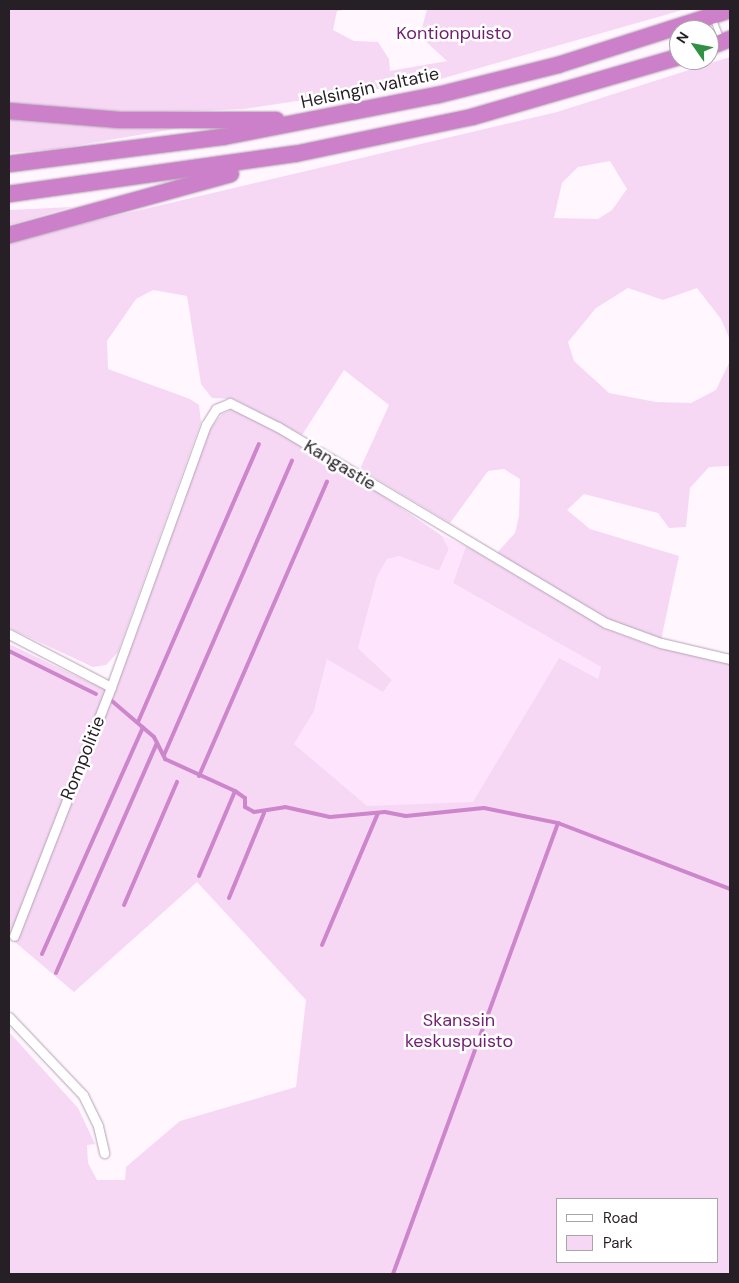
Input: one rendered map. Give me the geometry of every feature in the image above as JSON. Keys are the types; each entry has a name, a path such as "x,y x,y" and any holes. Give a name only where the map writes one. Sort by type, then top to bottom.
{"highway":[{"name":"Helsingin valtatie","path":"9,164 313,121 558,65 730,10"},
{"path":"9,194 295,154 472,117 669,60"},
{"path":"9,112 120,120 313,121"},
{"path":"9,235 295,154"}],"street":[{"name":"Kangastie","path":"111,687 206,425 216,409 230,403 606,623 661,643 730,659"},
{"path":"9,634 111,687"},
{"name":"Rompolitie","path":"14,936 111,687"},
{"path":"9,1017 83,1095 98,1126 104,1153"}],"lane":[{"path":"712,16 720,43"}],"shaded area":[{"path":"441,535 466,546 453,583 601,667 588,715 549,802 329,808 273,765 314,711 327,659 392,680 358,648 377,577 387,559 399,556 439,571 449,549"}],"green space":[{"name":"Kontionpuisto","path":"9,9 348,9 337,11 333,30 354,41 378,42 389,59 390,71 447,61 420,36 427,9 686,9 437,80 244,109 137,113 9,104"},
{"path":"730,57 730,340 721,319 697,288 663,300 628,288 596,308 568,342 574,361 609,393 656,402 691,403 716,390 730,361 730,466 709,467 690,488 686,527 669,528 658,513 584,494 567,510 590,529 679,556 661,640 601,617 496,554 515,533 519,516 520,479 504,469 488,471 450,523 360,469 389,405 344,370 302,435 234,399 212,398 201,384 187,296 153,290 136,299 107,341 108,369 190,399 199,405 201,422 118,652 106,665 93,667 9,628 9,241 557,112 689,70 719,70 719,60","holes":["610,161 627,189 612,210 598,219 554,218 562,183 578,167"]},
{"path":"9,119 36,122 192,126 56,149 9,153"},
{"path":"71,207 9,225 9,210"},
{"name":"Skanssin keskuspuisto","path":"231,410 251,415 376,491 441,535 449,549 439,571 399,556 387,559 377,577 358,648 392,680 383,692 327,659 314,711 294,744 367,806 473,802 559,658 598,679 601,667 453,583 466,546 609,630 655,647 730,664 730,1274 9,1274 9,1032 78,1108 95,1144 87,1145 88,1163 97,1180 125,1180 126,1167 180,1121 296,1087 306,1000 197,882 74,992 9,937 9,644 91,683 115,685 210,429 222,414"}],"waterway":[{"path":"138,722 259,444"},
{"path":"164,755 292,461"},
{"path":"199,776 327,482"},
{"path":"9,651 96,694"},
{"path":"112,701 154,737 165,759 235,791 245,798 245,807 254,812 285,807 330,817 385,812 406,816 484,808 558,823 730,889"},
{"path":"42,954 143,727"},
{"path":"56,973 157,743"},
{"path":"124,905 177,782"},
{"path":"199,876 235,791"},
{"path":"229,898 264,813"},
{"path":"322,945 378,813"},
{"path":"393,1274 558,823"}]}
